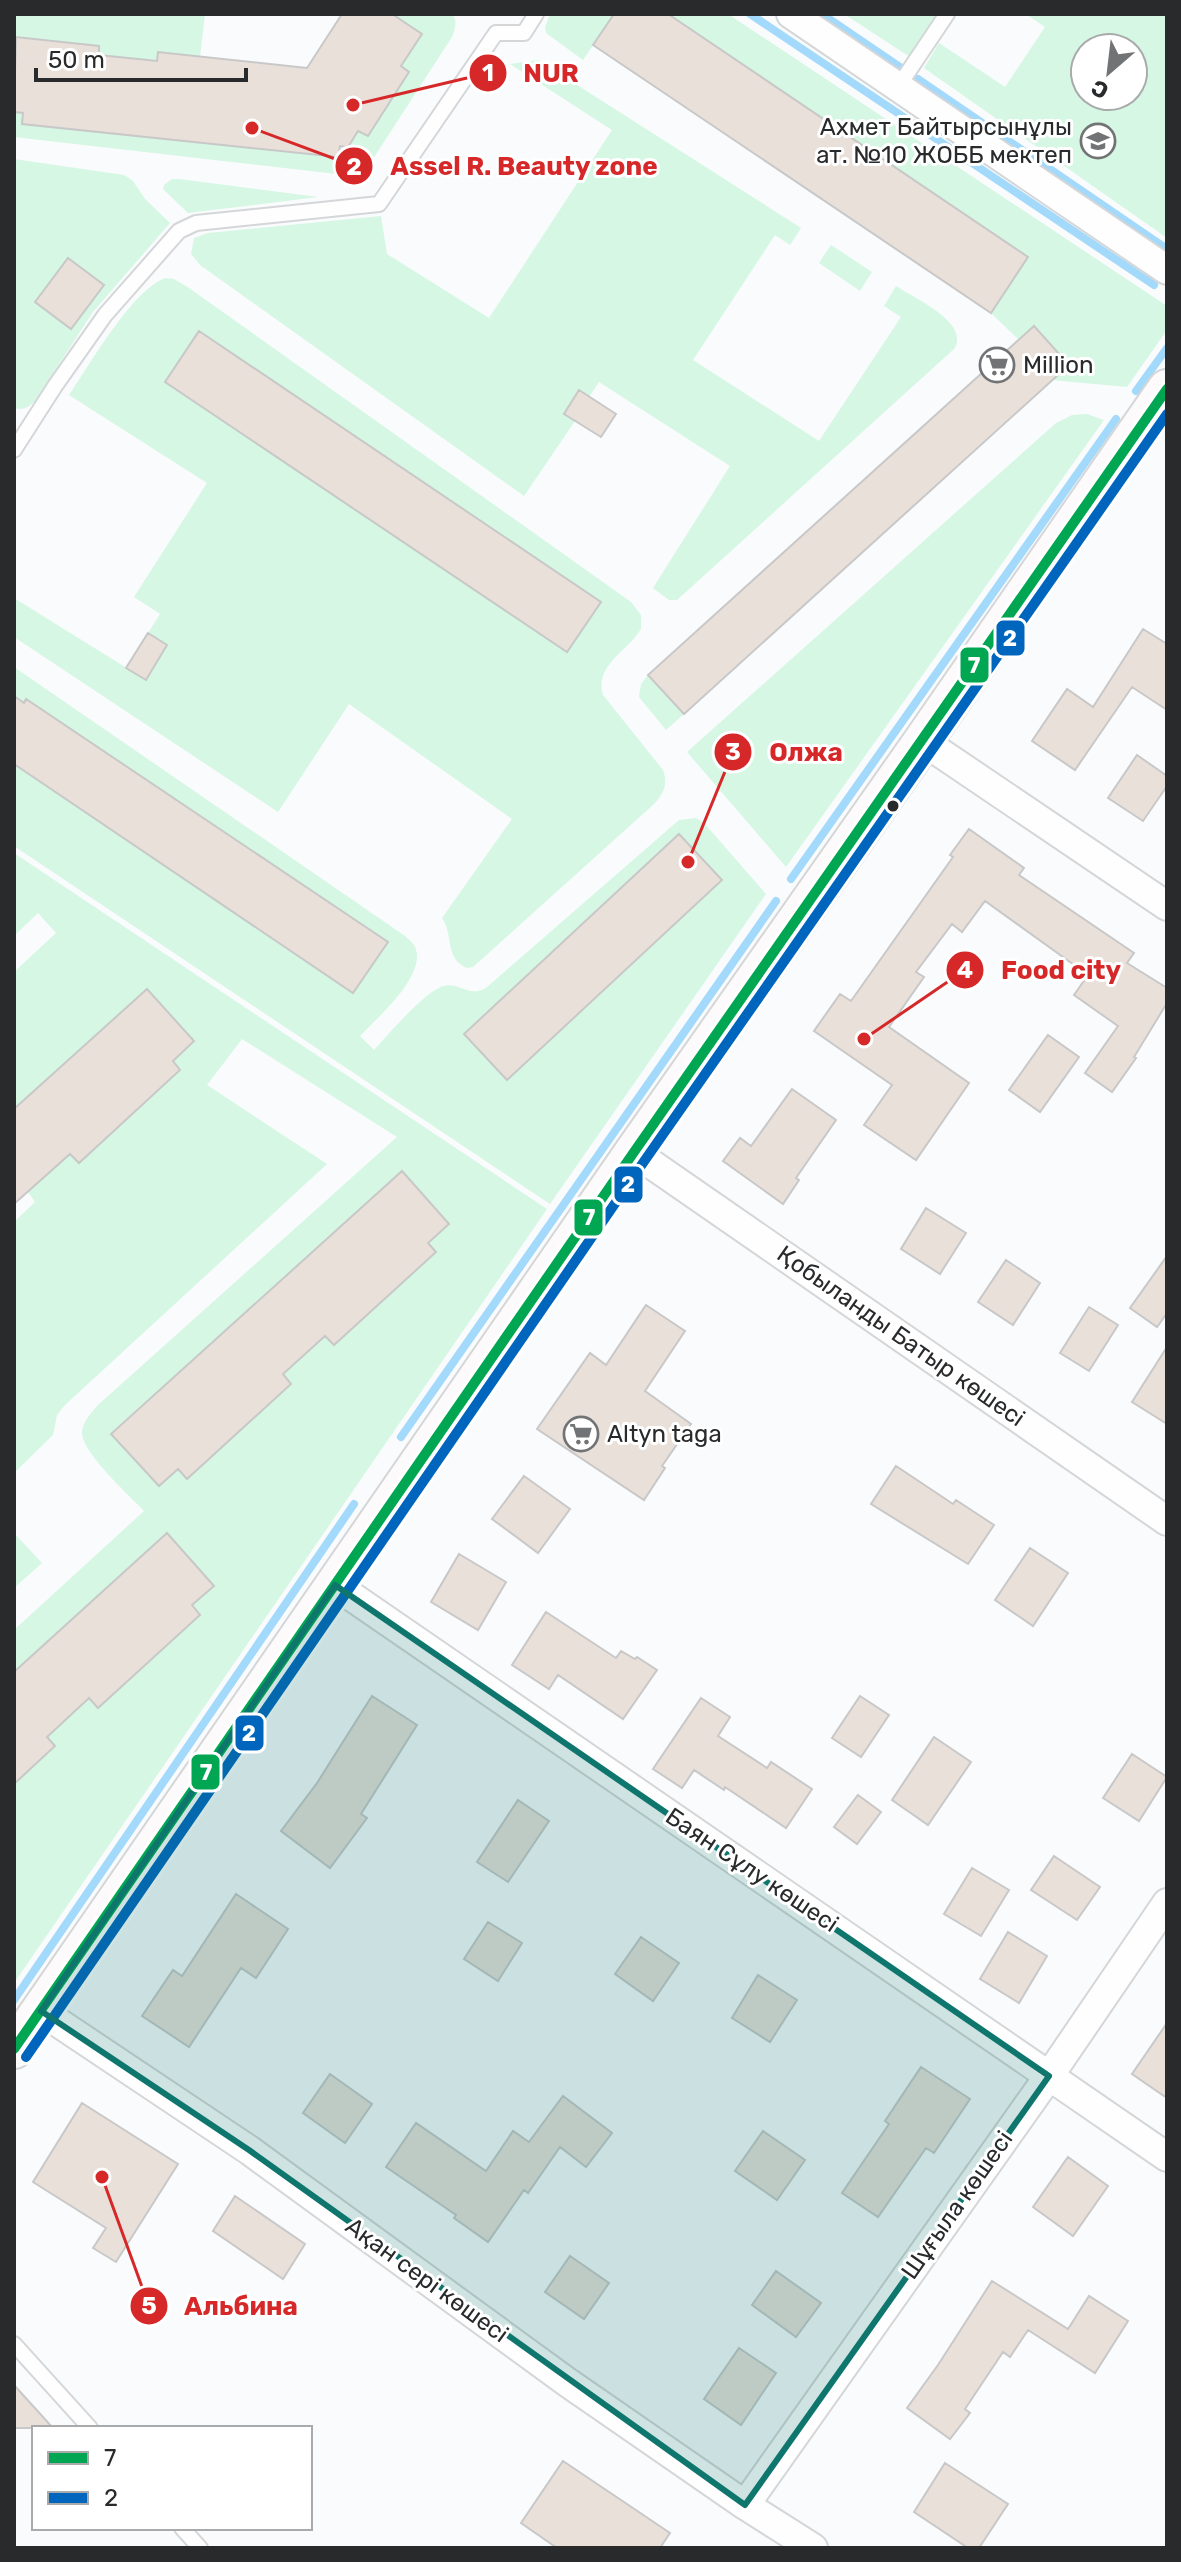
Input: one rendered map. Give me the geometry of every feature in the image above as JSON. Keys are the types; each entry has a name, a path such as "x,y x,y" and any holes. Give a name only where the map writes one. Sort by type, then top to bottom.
{"main road":[{"path":"14,2049 634,1152 1167,389"}],"street":[{"path":"791,14 1167,270"},
{"path":"923,741 1167,906"},
{"name":"Қобыланды Батыр көшесі","path":"634,1152 1167,1521"},
{"name":"Баян Сұлу көшесі","path":"335,1585 1167,2157"},
{"name":"Шұғыла көшесі","path":"745,2505 1049,2076 1167,1903"},
{"name":"Ақан сері көшесі","path":"41,2011 249,2150 567,2382 813,2548"}],"lane":[{"path":"14,450 20,427 105,315 179,231 196,223 379,204 496,33 524,33 536,14"},
{"path":"898,87 947,14"},
{"path":"14,2344 88,2426"},
{"path":"184,2530 200,2548"}],"highlighted area":[{"path":"335,1585 1049,2076 745,2505 249,2150 41,2011"}],"green space":[{"path":"14,14 205,14 199,65 186,55 158,52 157,61 99,55 99,46 73,43 45,49 45,40 17,37 14,46"},
{"path":"392,14 452,14 455,28 369,165 354,176 14,137 14,112 338,157 340,146 348,147 358,131 368,136 409,73 401,66 422,34"},
{"path":"550,14 614,14 583,60 546,33"},
{"path":"668,14 728,14 1167,306 1167,330 1127,387 1052,380 1069,365 1034,326 1019,340 991,313 1028,257"},
{"path":"844,14 938,14 910,57"},
{"name":"Ахмет Байтырсынұлы ат. №10 ЖОББ мектеп","path":"1026,14 1167,14 1167,238 924,68 939,43 1005,87 1045,27"},
{"path":"538,60 801,228 790,245 775,235 693,360 819,441 901,317 884,306 896,286 938,312 955,330 957,339 954,349 677,600 669,600 653,588 730,466 599,382 589,397 579,391 564,413 575,421 524,496 200,265 191,254 194,238 208,233 381,216 387,254 489,318 612,130 510,64"},
{"path":"14,159 124,175 170,223 93,312 35,401 20,409 14,408"},
{"path":"172,179 318,197 188,213 163,189"},
{"path":"831,245 872,272 860,291 819,263"},
{"path":"166,278 189,288 631,602 641,615 641,629 603,675 603,695 663,770 663,792 654,804 473,967 467,968 455,958 442,918 512,819 349,704 278,812 14,637 14,598 146,680 167,646 148,633 160,614 134,597 207,483 69,395 113,329 153,284","holes":["199,331 600,601 567,652 165,382"]},
{"path":"1087,414 1104,420 786,867 687,752 1056,423 1072,415"},
{"path":"14,667 405,936 414,945 417,956 415,968 389,1007 360,1036 374,1050 436,989 450,985 474,991 486,988 679,820 696,818 704,823 766,894 550,1204 14,846 14,764 353,992 387,942 27,699 24,703 14,696","holes":["721,880 507,1080 464,1034"]},
{"path":"648,675 684,714 666,730 639,697 641,684"},
{"path":"14,853 547,1209 14,1983 14,1784 55,1747 47,1737 89,1698 97,1707 200,1615 192,1605 213,1586 166,1533 62,1628 71,1638 42,1646 14,1672 14,1630 144,1511 89,1451 82,1432 84,1424 98,1405 397,1137 242,1039 207,1085 327,1164 65,1405 57,1415 53,1435 14,1473 14,1222 35,1202 28,1192 70,1154 79,1162 180,1070 173,1061 194,1041 147,989 123,1010 132,1021 107,1025 83,1047 91,1058 65,1063 14,1109 14,972 56,933 38,913 14,936","holes":["402,1171 449,1223 428,1243 435,1253 334,1345 325,1336 283,1374 290,1385 187,1478 178,1469 158,1486 112,1434 362,1207 372,1217 387,1203 378,1192"]},
{"path":"14,1533 42,1563 14,1588"}],"building":[{"path":"342,14 392,14 422,34 401,66 409,72 368,136 358,131 348,147 340,146 338,157 22,124 23,113 14,112 16,37 99,46 99,55 157,61 158,52 307,68"},
{"path":"614,14 668,14 1028,257 991,313 593,45"},
{"path":"68,258 104,285 71,329 35,302"},
{"path":"1034,326 1069,365 684,714 648,675"},
{"path":"199,331 601,602 567,652 165,382"},
{"path":"579,390 616,414 601,437 564,414"},
{"path":"1143,629 1167,644 1167,710 1132,687 1075,770 1032,741 1067,689 1093,707"},
{"path":"148,633 167,645 146,680 126,668"},
{"path":"14,696 24,703 26,699 388,942 353,993 14,764"},
{"path":"1137,755 1167,776 1167,786 1143,821 1108,798"},
{"path":"969,829 1024,868 1019,875 1134,953 1127,963 1167,988 1167,1003 1136,1058 1112,1092 1085,1073 1118,1026 1074,995 1088,975 985,901 962,932 952,924 916,972 924,977 889,1027 969,1083 916,1160 864,1125 892,1085 814,1031 840,994 851,1001 953,857 950,855"},
{"path":"679,834 722,880 507,1080 464,1034"},
{"path":"147,989 194,1041 173,1061 180,1070 79,1163 70,1154 14,1204 14,1109"},
{"path":"1048,1035 1079,1057 1040,1112 1009,1090"},
{"path":"792,1089 836,1120 796,1178 799,1180 783,1204 723,1161 740,1138 751,1146"},
{"path":"402,1171 449,1224 428,1243 436,1252 334,1345 325,1336 283,1374 291,1384 187,1479 178,1469 159,1486 111,1434"},
{"path":"926,1208 966,1233 940,1274 901,1249"},
{"path":"1167,1256 1167,1313 1157,1327 1130,1308"},
{"path":"1006,1260 1040,1283 1013,1325 978,1302"},
{"path":"646,1305 685,1331 645,1391 691,1424 662,1466 665,1468 644,1500 537,1429 590,1353 606,1365"},
{"path":"1089,1307 1118,1325 1089,1371 1060,1353"},
{"path":"1167,1347 1167,1424 1132,1402"},
{"path":"896,1466 953,1504 956,1500 994,1525 968,1564 871,1504"},
{"path":"524,1476 570,1509 538,1553 492,1519"},
{"path":"167,1533 214,1586 192,1605 200,1615 98,1708 89,1698 47,1737 55,1746 14,1784 14,1672"},
{"path":"1030,1548 1068,1573 1033,1626 995,1600"},
{"path":"459,1554 506,1582 478,1630 431,1602"},
{"path":"546,1612 616,1658 621,1651 657,1670 623,1719 558,1675 549,1689 512,1665"},
{"path":"372,1696 417,1725 361,1814 367,1818 330,1868 281,1831 317,1783"},
{"path":"860,1696 889,1715 861,1757 832,1738"},
{"path":"701,1698 730,1717 718,1736 767,1768 771,1762 812,1789 786,1828 694,1770 682,1788 653,1769"},
{"path":"934,1737 971,1762 928,1825 892,1800"},
{"path":"1132,1754 1167,1777 1139,1821 1103,1798"},
{"path":"858,1795 881,1812 857,1844 834,1827"},
{"path":"518,1800 549,1821 508,1882 477,1862"},
{"path":"1054,1856 1100,1887 1077,1920 1031,1890"},
{"path":"972,1868 1009,1890 981,1936 944,1914"},
{"path":"236,1894 288,1929 256,1978 241,1968 189,2047 142,2016 173,1970 182,1976"},
{"path":"488,1922 522,1943 498,1981 464,1959"},
{"path":"1008,1932 1047,1956 1019,2003 980,1979"},
{"path":"641,1937 679,1963 653,2001 615,1974"},
{"path":"758,1975 797,2000 770,2042 732,2018"},
{"path":"1167,2023 1167,2098 1132,2074"},
{"path":"921,2067 970,2099 934,2153 926,2148 878,2217 842,2193 889,2124 885,2121"},
{"path":"330,2074 372,2104 345,2143 303,2113"},
{"path":"563,2096 612,2133 586,2167 560,2147 528,2193 524,2190 488,2242 454,2218 456,2215 386,2167 416,2123 486,2171 513,2131 529,2142"},
{"path":"82,2103 178,2164 116,2262 93,2248 106,2228 33,2182"},
{"path":"763,2131 805,2160 777,2200 735,2171"},
{"path":"1068,2157 1108,2186 1073,2236 1033,2207"},
{"path":"235,2196 305,2244 283,2279 213,2231"},
{"path":"570,2256 609,2283 584,2319 545,2292"},
{"path":"776,2271 821,2303 796,2337 752,2305"},
{"path":"992,2281 1068,2329 1089,2296 1128,2321 1095,2373 1028,2330 1010,2357 1003,2352 965,2409 970,2413 950,2439 907,2408"},
{"path":"739,2348 776,2373 741,2425 704,2399"},
{"path":"14,2385 51,2426 14,2428"},
{"path":"563,2461 670,2533 660,2548 557,2548 521,2523"},
{"path":"945,2463 1008,2504 979,2548 968,2548 914,2512"}],"waterway":[{"path":"750,14 1154,285"},
{"path":"822,14 900,67"},
{"path":"918,79 1167,249"},
{"path":"1136,391 1167,348"},
{"path":"791,879 1116,419"},
{"path":"401,1437 776,901"},
{"path":"14,2000 354,1504"}],"transit line":[{"name":"7","path":"14,2049 634,1152 1167,389"},
{"name":"2","path":"26,2057 645,1160 1167,414"}],"place":[{"name":"NUR","path":"353,105"},
{"name":"Assel R. Beauty zone","path":"252,128"},
{"name":"Ахмет Байтырсынұлы ат. №10 ЖОББ мектеп","path":"1098,141"},
{"name":"Million","path":"997,365"},
{"name":"Олжа","path":"688,862"},
{"name":"Food city","path":"864,1039"},
{"name":"Altyn taga","path":"581,1434"},
{"name":"Альбина","path":"102,2177"}]}
